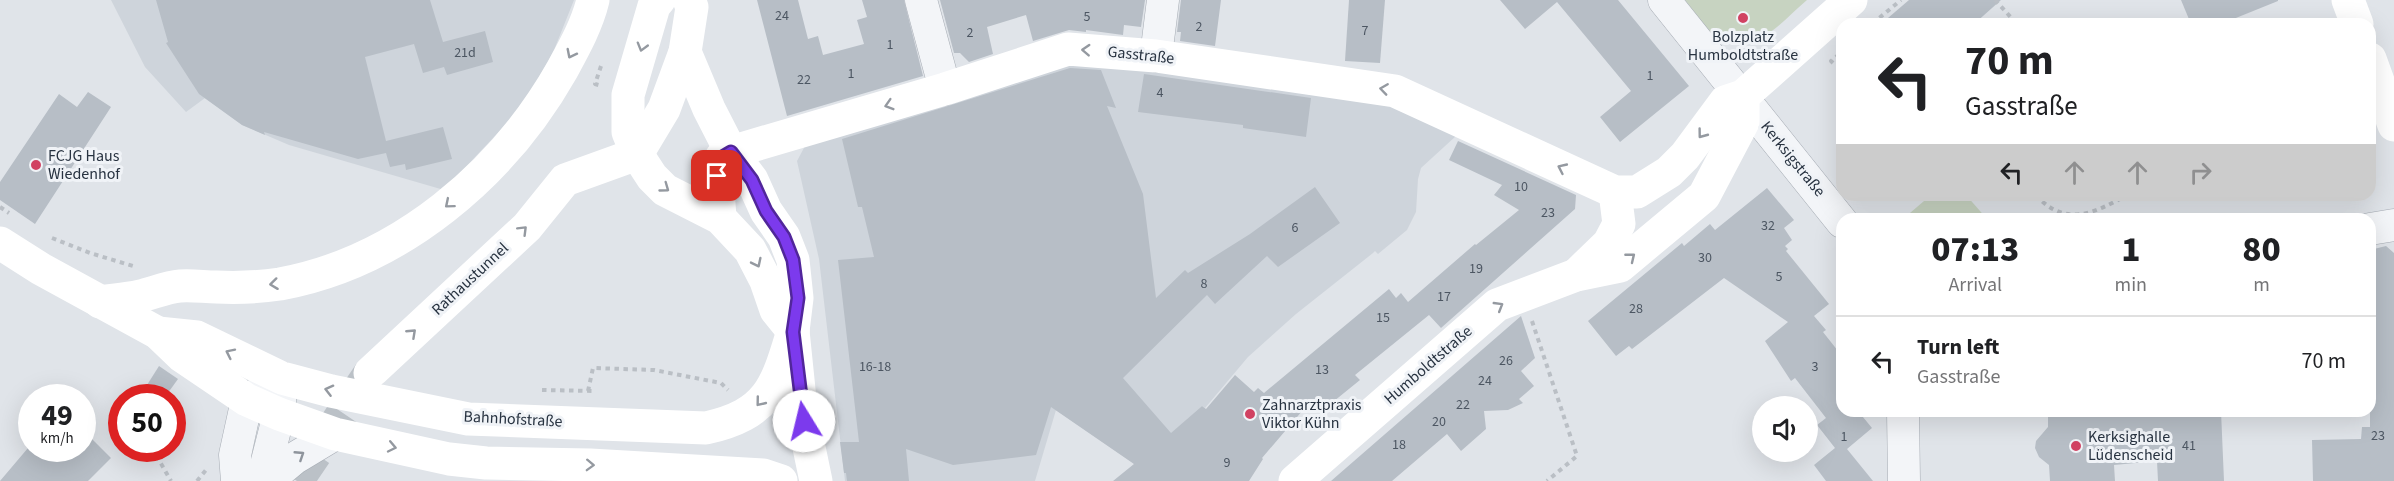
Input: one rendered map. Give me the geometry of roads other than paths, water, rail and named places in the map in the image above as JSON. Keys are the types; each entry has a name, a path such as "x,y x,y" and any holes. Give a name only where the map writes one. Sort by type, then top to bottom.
{"main road":[{"path":"100,302 180,286 228,288 280,284 308,277 365,257 396,240 452,202 489,168 522,130 547,97 570,56 590,15 594,0"},
{"path":"659,0 654,6 628,95 628,132 637,154 652,177 665,190 720,218 750,250 766,281 776,310 793,332"},
{"path":"637,154 664,109 685,52 692,7 689,0"},
{"path":"1615,192 1637,192 1669,172 1685,156 1725,102 1743,96 1851,0"},
{"path":"2348,0 2355,18"},
{"name":"Gasstraße","path":"731,152 945,89 1068,49 1156,56 1395,91 1615,192"},
{"path":"685,52 731,152 752,180 766,211 784,237 793,260 798,298 793,332 804,421 816,481"},
{"path":"2376,76 2394,125"},
{"name":"Humboldtstraße","path":"1295,481 1497,305 1576,275 1620,266 1704,196 1743,122 1743,96"},
{"path":"720,218 717,176 721,158 731,152"},
{"name":"Rathaustunnel","path":"370,373 527,227 566,180 637,154"},
{"name":"Humboldtstraße","path":"1576,275 1609,243 1619,224 1615,192"},
{"name":"Bahnhofstraße","path":"7,230 41,269 158,333 182,356 247,400 335,434 449,459 486,463 590,465 772,478 796,455 801,443 804,421"},
{"name":"Bahnhofstraße","path":"158,333 197,337 282,378 331,391 468,419 706,428 729,423 753,410 778,380 793,332"}],"street":[{"path":"921,0 945,89"},
{"path":"1156,56 1163,0"},
{"name":"Kerksigstraße","path":"1664,0 1836,214"},
{"path":"2376,229 2394,225"},
{"path":"237,481 235,455 247,400 282,378"},
{"path":"262,481 279,414 282,378"},
{"path":"1903,417 1904,481"},
{"path":"267,481 295,458 335,434"}],"tunnel":[{"path":"297,481 370,373"}],"place":[{"name":"Bolzplatz Humboldtstraße","path":"1743,18"},
{"name":"FCJG Haus Wiedenhof","path":"36,165"},
{"name":"Zahnarztpraxis Viktor Kühn","path":"1250,414"},
{"name":"Kerksighalle Lüdenscheid","path":"2076,446"}]}
